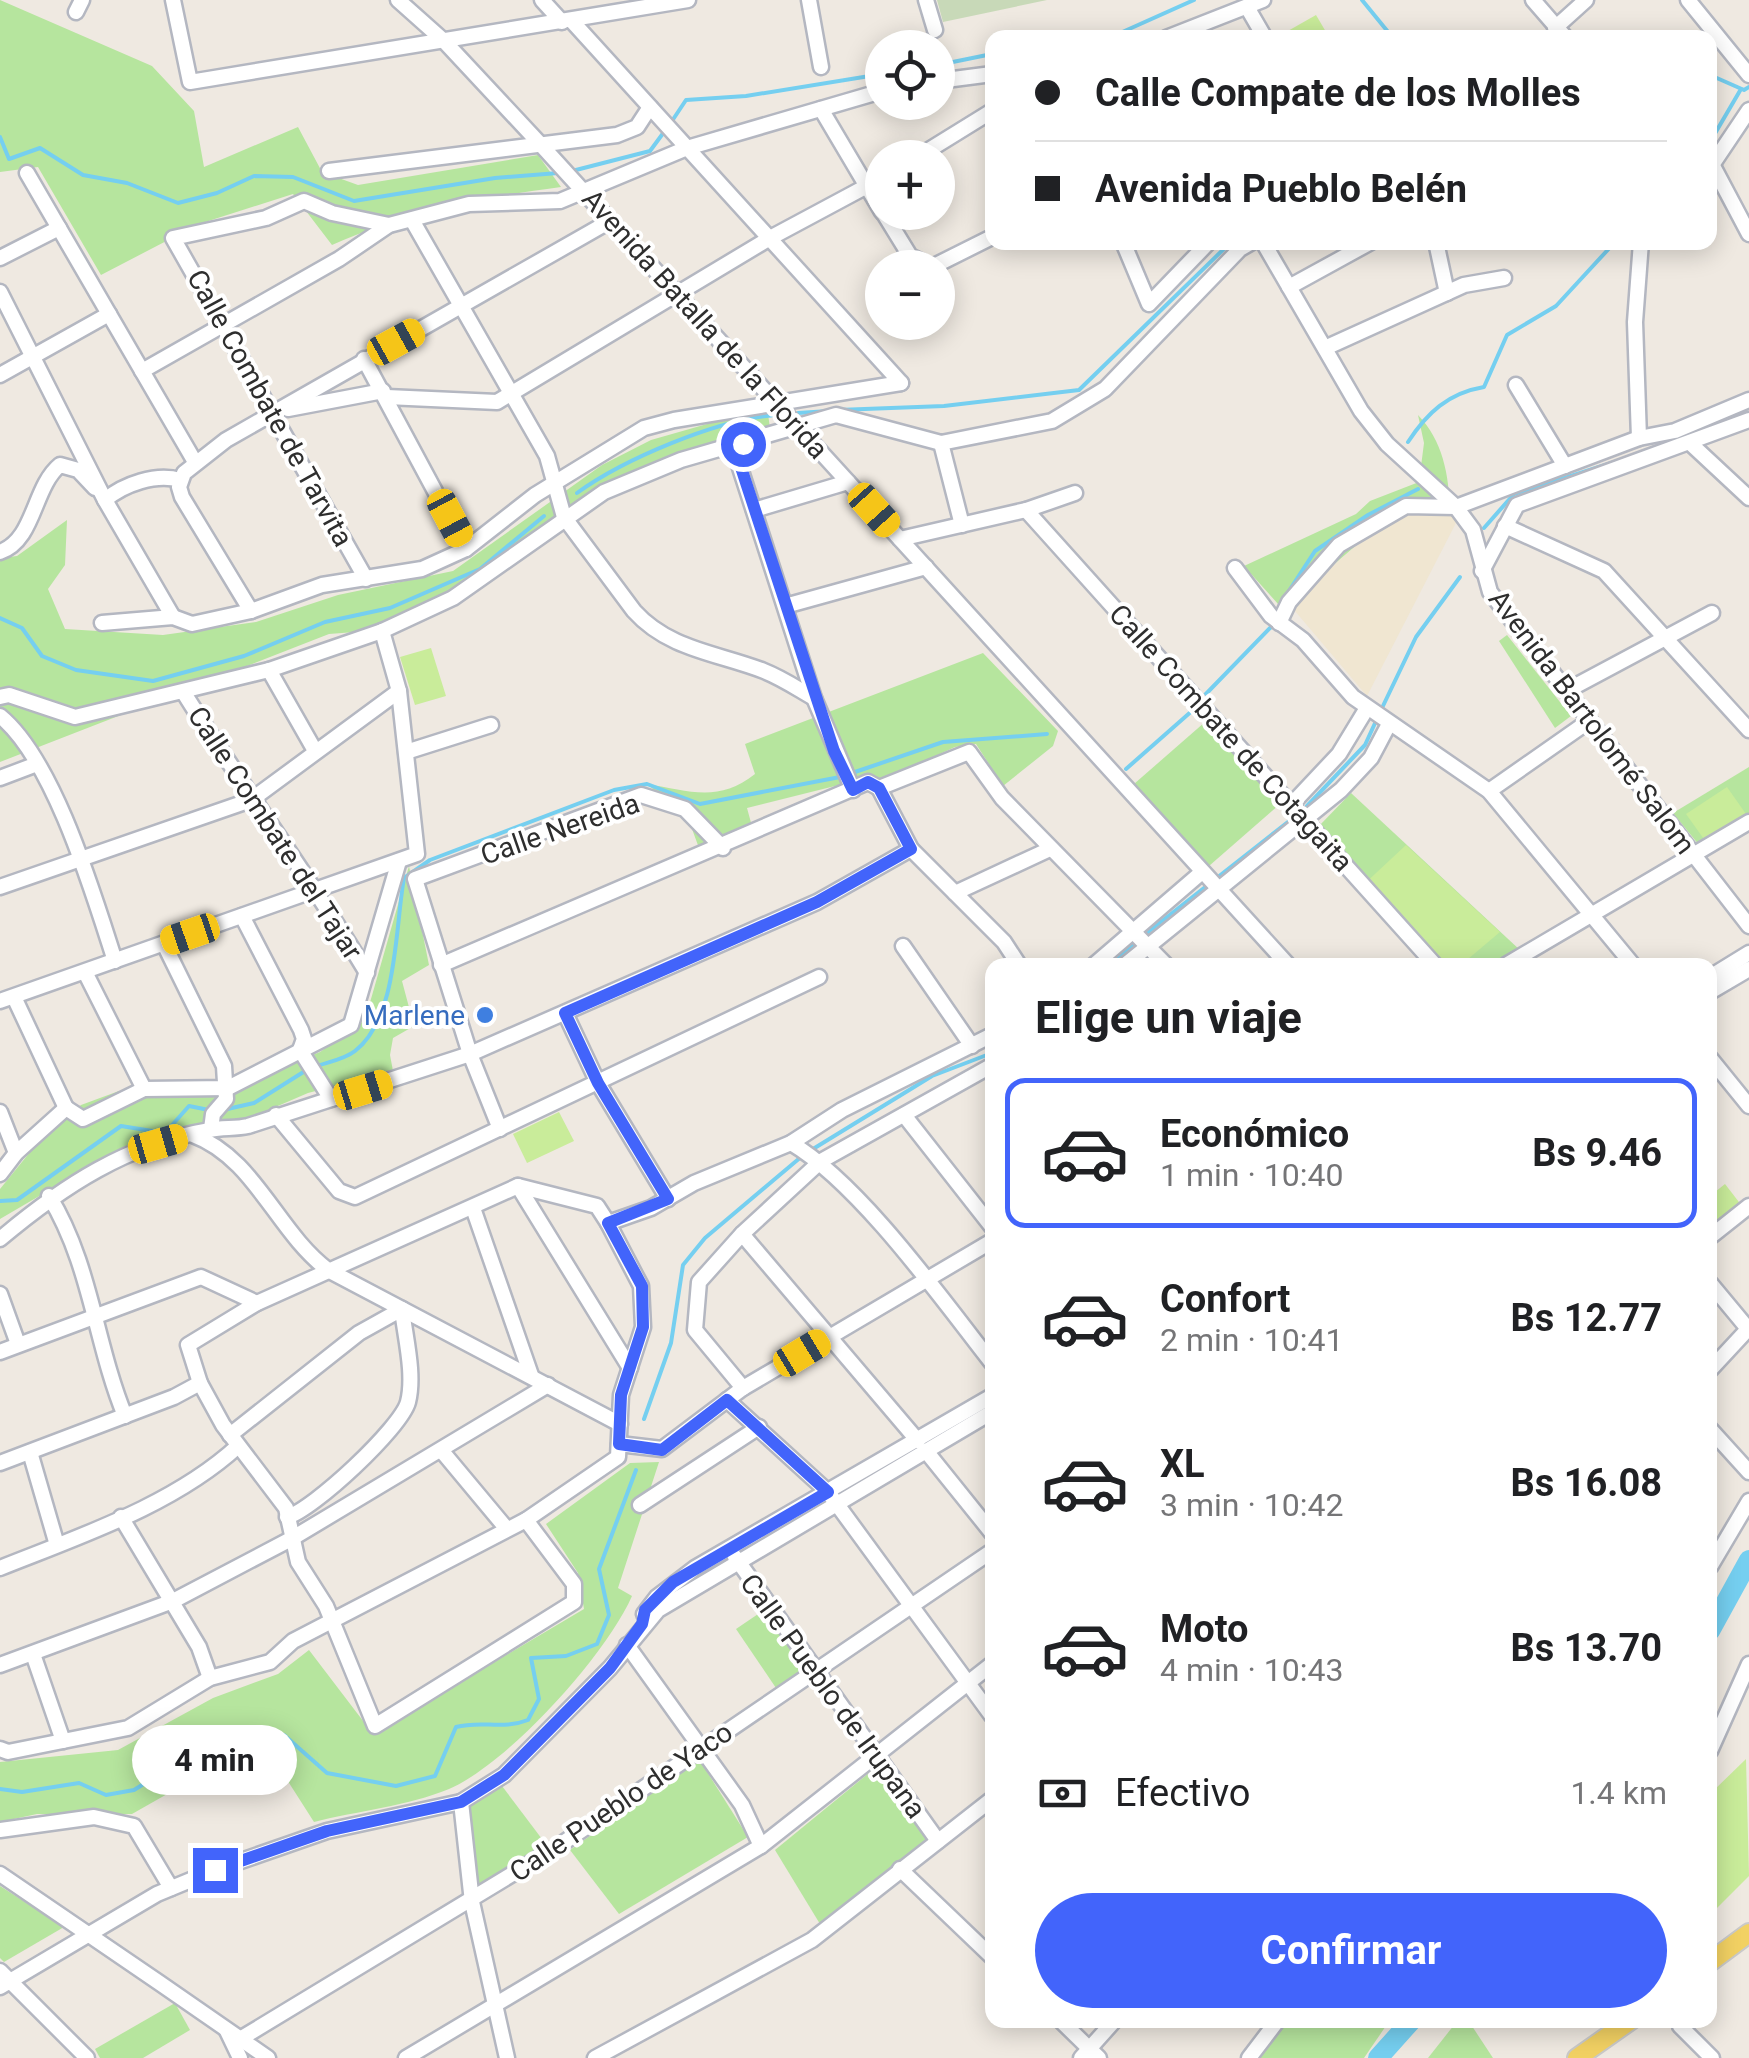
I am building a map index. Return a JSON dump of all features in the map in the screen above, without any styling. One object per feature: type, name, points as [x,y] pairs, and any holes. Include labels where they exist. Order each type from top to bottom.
[{"type":"main road","points":[[1717,1957],[1749,1933]]},
{"type":"main road","points":[[1577,2058],[1620,2028]]},
{"type":"street","points":[[173,0],[190,82],[688,0]]},
{"type":"street","name":"Avenida Batalla de la Florida","points":[[398,0],[444,41],[542,146],[1282,958]]},
{"type":"street","points":[[102,623],[173,617],[192,624],[251,610],[322,586],[422,569],[466,548],[554,484],[644,428],[901,383],[650,107],[542,0]]},
{"type":"street","points":[[809,0],[820,67]]},
{"type":"street","points":[[926,0],[935,30]]},
{"type":"street","points":[[1187,30],[1263,0]]},
{"type":"street","points":[[1533,0],[1558,30]]},
{"type":"street","points":[[1562,30],[1586,0]]},
{"type":"street","points":[[1688,0],[1713,30]]},
{"type":"street","points":[[1247,7],[1261,30]]},
{"type":"street","points":[[1717,35],[1748,69]]},
{"type":"street","points":[[1717,48],[1726,46]]},
{"type":"street","points":[[955,79],[985,75]]},
{"type":"street","points":[[142,370],[339,260],[390,225],[444,208],[526,199],[560,201],[687,148],[865,97]]},
{"type":"street","points":[[329,171],[542,146],[630,130],[643,121],[650,107]]},
{"type":"street","points":[[822,108],[865,183]]},
{"type":"street","points":[[1717,158],[1749,110]]},
{"type":"street","points":[[945,140],[985,115]]},
{"type":"street","points":[[27,172],[196,462]]},
{"type":"street","points":[[1717,178],[1749,234]]},
{"type":"street","points":[[272,413],[385,394],[497,402],[770,238],[865,188]]},
{"type":"street","name":"Calle Combate de Tarvita","points":[[366,578],[174,238],[266,218],[304,201],[332,213],[390,225]]},
{"type":"street","points":[[412,220],[547,456],[564,517],[648,626],[682,646],[766,672],[814,698]]},
{"type":"street","points":[[251,610],[182,496],[180,480],[196,462],[272,413],[610,221]]},
{"type":"street","points":[[0,258],[59,228]]},
{"type":"street","points":[[894,230],[910,256],[932,267],[985,240]]},
{"type":"street","points":[[1126,250],[1149,304],[1201,250]]},
{"type":"street","points":[[0,697],[9,695],[74,717],[184,694],[268,670],[382,631],[478,584],[564,517],[604,492],[681,460],[836,415],[941,442],[1052,421],[1105,389],[1240,250]]},
{"type":"street","points":[[1268,250],[1387,444],[1456,506]]},
{"type":"street","points":[[1289,288],[1357,250]]},
{"type":"street","points":[[1438,250],[1447,293]]},
{"type":"street","points":[[1639,438],[1635,322],[1640,250]]},
{"type":"street","points":[[1325,348],[1447,293],[1504,278]]},
{"type":"street","points":[[0,292],[106,500],[173,617]]},
{"type":"street","points":[[0,376],[109,314]]},
{"type":"street","points":[[364,360],[466,548]]},
{"type":"street","points":[[1516,385],[1565,466]]},
{"type":"street","points":[[1279,622],[1289,602],[1340,545],[1406,506],[1456,506],[1639,438],[1675,431],[1749,400]]},
{"type":"street","points":[[1482,571],[1518,506],[1534,496],[1749,420]]},
{"type":"street","points":[[941,442],[962,525]]},
{"type":"street","points":[[1690,443],[1749,498]]},
{"type":"street","points":[[734,446],[814,698],[853,790]]},
{"type":"street","points":[[0,552],[19,540],[49,476],[60,465],[78,470],[106,500]]},
{"type":"street","points":[[106,500],[128,484],[166,477],[180,480]]},
{"type":"street","points":[[754,510],[848,482]]},
{"type":"street","points":[[900,539],[1026,510],[1075,492]]},
{"type":"street","name":"Avenida Bartolomé Salom","points":[[1456,506],[1473,530],[1490,592],[1749,926]]},
{"type":"street","name":"Calle Combate de Cotagaita","points":[[1026,510],[1429,958]]},
{"type":"street","points":[[1505,526],[1604,571],[1665,638],[1743,713],[1749,730]]},
{"type":"street","points":[[785,606],[926,567]]},
{"type":"street","points":[[1235,568],[1279,622],[1303,640],[1367,708],[1489,791],[1627,958]]},
{"type":"street","points":[[1566,692],[1712,613]]},
{"type":"street","points":[[382,631],[399,691],[416,854],[7,999],[66,1108],[83,1119],[144,1089],[228,1088],[351,1025],[399,861]]},
{"type":"street","points":[[268,670],[314,749]]},
{"type":"street","points":[[0,887],[250,800],[314,749],[399,691]]},
{"type":"street","name":"Calle Combate del Tajar","points":[[184,694],[250,800],[317,890],[368,973]]},
{"type":"street","points":[[1292,804],[1339,754],[1367,708]]},
{"type":"street","points":[[0,716],[16,729],[37,764],[80,859],[115,961]]},
{"type":"street","points":[[1489,791],[1589,721]]},
{"type":"street","points":[[1133,958],[1308,820],[1371,758],[1388,724]]},
{"type":"street","points":[[406,752],[491,726]]},
{"type":"street","points":[[879,788],[969,752],[1002,798],[1160,958]]},
{"type":"street","points":[[0,778],[37,764]]},
{"type":"street","points":[[500,1129],[441,965],[723,848],[868,782],[879,788],[911,849],[1004,942],[1014,958]]},
{"type":"street","name":"Calle Nereida","points":[[441,965],[415,879],[641,795],[685,809],[723,848]]},
{"type":"street","points":[[1519,958],[1749,822]]},
{"type":"street","points":[[0,1239],[49,1196],[124,1155],[211,1129],[248,1126],[470,1054],[817,902],[911,849]]},
{"type":"street","points":[[956,893],[1050,849]]},
{"type":"street","points":[[1101,958],[1202,872]]},
{"type":"street","points":[[242,916],[304,1039],[300,1050]]},
{"type":"street","points":[[164,944],[224,1066],[226,1099],[212,1114],[211,1129]]},
{"type":"street","points":[[903,946],[972,1046]]},
{"type":"street","points":[[1717,972],[1749,953]]},
{"type":"street","points":[[1717,988],[1749,969]]},
{"type":"street","points":[[85,972],[144,1089]]},
{"type":"street","points":[[276,1115],[347,1197],[500,1129],[819,976]]},
{"type":"street","points":[[565,1013],[598,1083],[668,1199]]},
{"type":"street","points":[[608,1223],[791,1143],[842,1110],[985,1039]]},
{"type":"street","points":[[300,1050],[331,1099]]},
{"type":"street","points":[[1717,1067],[1749,1106]]},
{"type":"street","points":[[743,1388],[696,1330],[698,1282],[820,1160],[985,1071]]},
{"type":"street","points":[[0,1174],[16,1153],[66,1108]]},
{"type":"street","points":[[0,1112],[16,1153]]},
{"type":"street","points":[[904,1115],[985,1218]]},
{"type":"street","points":[[192,1134],[229,1156],[308,1255],[328,1270],[620,1424]]},
{"type":"street","points":[[791,1143],[820,1160],[925,1278],[985,1354]]},
{"type":"street","points":[[518,1186],[630,1368]]},
{"type":"street","points":[[526,1520],[574,1584],[574,1602],[375,1726],[290,1539],[286,1508],[265,1474],[234,1440],[200,1382],[189,1354],[192,1338],[257,1303],[518,1186],[597,1206],[642,1286],[643,1327],[621,1395],[619,1451]]},
{"type":"street","points":[[49,1196],[87,1278],[92,1318],[125,1416]]},
{"type":"street","points":[[1717,1231],[1749,1206]]},
{"type":"street","points":[[473,1208],[531,1375]]},
{"type":"street","points":[[742,1234],[985,1524]]},
{"type":"street","points":[[0,1749],[128,1728],[210,1678],[270,1662],[294,1641],[526,1520],[619,1451],[662,1450],[743,1388],[985,1244]]},
{"type":"street","points":[[0,1352],[201,1278],[257,1303]]},
{"type":"street","points":[[1717,1291],[1749,1329],[1717,1363]]},
{"type":"street","points":[[0,1294],[18,1344]]},
{"type":"street","points":[[0,1568],[121,1516],[208,1471],[234,1440],[359,1333],[402,1309]]},
{"type":"street","points":[[287,1517],[310,1506],[389,1430],[407,1406],[408,1366],[402,1309]]},
{"type":"street","points":[[0,1463],[125,1416],[200,1382]]},
{"type":"street","points":[[0,1665],[173,1601],[290,1539],[548,1385]]},
{"type":"street","points":[[727,1400],[828,1492],[985,1706]]},
{"type":"street","points":[[88,2058],[3,1980],[171,1888],[327,1831],[461,1802],[504,1775],[627,1645],[642,1624],[678,1596],[837,1507],[985,1401]]},
{"type":"street","points":[[642,1624],[645,1610],[673,1582],[828,1492],[985,1415]]},
{"type":"street","points":[[640,1505],[759,1427]]},
{"type":"street","points":[[1717,1438],[1749,1472]]},
{"type":"street","points":[[440,1450],[506,1528]]},
{"type":"street","points":[[30,1452],[58,1545]]},
{"type":"street","points":[[1717,1555],[1749,1501]]},
{"type":"street","points":[[121,1516],[200,1647],[210,1678]]},
{"type":"street","name":"Calle Pueblo de Irupana","points":[[730,1550],[938,1841]]},
{"type":"street","name":"Calle Pueblo de Yaco","points":[[234,2035],[472,1902],[985,1556]]},
{"type":"street","points":[[627,1645],[702,1746],[730,1794],[742,1805],[761,1846]]},
{"type":"street","points":[[34,1654],[62,1741]]},
{"type":"street","points":[[1717,1735],[1749,1664]]},
{"type":"street","points":[[406,2058],[761,1846],[985,1670]]},
{"type":"street","points":[[461,1802],[472,1902],[507,2058]]},
{"type":"street","points":[[595,2058],[812,1940],[985,1804]]},
{"type":"street","points":[[0,1830],[94,1818],[134,1826],[171,1888]]},
{"type":"street","points":[[900,1869],[985,1950]]},
{"type":"street","points":[[0,1874],[170,1986],[268,2058]]},
{"type":"street","points":[[1067,2028],[1090,2055],[1109,2028]]},
{"type":"street","points":[[1249,2058],[1272,2028]]},
{"type":"street","points":[[1682,2028],[1712,2058]]},
{"type":"street","points":[[234,2035],[240,2058]]},
{"type":"shaded area","points":[[1402,506],[1450,511],[1457,521],[1367,696],[1289,604]]},
{"type":"green space","points":[[0,0],[152,66],[194,111],[204,167],[298,127],[322,172],[358,185],[538,155],[561,187],[444,207],[390,222],[332,245],[293,194],[199,224],[101,275],[38,167],[0,172]]},
{"type":"green space","points":[[937,0],[1047,0],[943,22]]},
{"type":"green space","points":[[1316,15],[1325,30],[1290,30]]},
{"type":"green space","points":[[767,407],[770,428],[667,458],[529,542],[475,592],[407,628],[329,634],[0,762],[0,558],[17,556],[67,520],[65,565],[48,589],[65,629],[163,635],[256,622],[338,595],[453,571],[602,465],[651,440]]},
{"type":"green space","points":[[1418,415],[1443,459],[1450,511],[1402,506],[1289,603],[1286,613],[1244,566],[1356,514],[1370,501],[1419,482],[1424,443]]},
{"type":"green space","points":[[1507,635],[1571,716],[1555,728],[1499,641]]},
{"type":"green space","points":[[431,648],[446,696],[415,705],[400,657]]},
{"type":"green space","points":[[983,653],[1058,731],[1053,746],[1003,786],[976,744],[955,747],[883,780],[871,777],[747,808],[753,830],[699,848],[688,818],[647,784],[690,792],[729,789],[755,774],[745,744]]},
{"type":"green space","points":[[1205,722],[1280,804],[1209,866],[1134,784]]},
{"type":"green space","points":[[1749,767],[1749,816],[1699,845],[1673,813]]},
{"type":"green space","points":[[1727,787],[1746,814],[1706,842],[1686,814]]},
{"type":"green space","points":[[1351,793],[1521,951],[1508,958],[1435,958],[1319,826]]},
{"type":"green space","points":[[1406,845],[1500,932],[1469,958],[1420,958],[1361,887]]},
{"type":"green space","points":[[409,866],[429,965],[402,981],[414,1026],[393,1038],[393,1071],[308,1093],[243,1121],[199,1124],[123,1147],[0,1219],[0,1189],[39,1141],[81,1105],[119,1091],[164,1095],[255,1078],[320,1052],[365,1020]]},
{"type":"green space","points":[[559,1112],[574,1141],[527,1163],[513,1134]]},
{"type":"green space","points":[[1725,1184],[1742,1206],[1717,1226],[1717,1190]]},
{"type":"green space","points":[[659,1462],[618,1588],[632,1596],[619,1620],[553,1705],[473,1776],[433,1795],[314,1822],[275,1761],[250,1747],[132,1814],[37,1814],[0,1822],[0,1762],[118,1750],[213,1698],[278,1674],[309,1650],[373,1734],[584,1609],[578,1573],[546,1524],[630,1463]]},
{"type":"green space","points":[[764,1610],[804,1669],[776,1688],[736,1629]]},
{"type":"green space","points":[[699,1759],[748,1837],[619,1914],[570,1850]]},
{"type":"green space","points":[[1746,1759],[1749,1876],[1717,1908],[1717,1787]]},
{"type":"green space","points":[[875,1768],[928,1839],[820,1924],[775,1850]]},
{"type":"green space","points":[[502,1786],[545,1843],[479,1889],[469,1807]]},
{"type":"green space","points":[[0,1886],[64,1927],[4,1962],[0,1958]]},
{"type":"green space","points":[[175,2003],[190,2030],[143,2058],[100,2058],[95,2049]]},
{"type":"green space","points":[[1283,2028],[1385,2028],[1364,2058],[1259,2058]]},
{"type":"green space","points":[[1452,2028],[1473,2028],[1493,2058],[1428,2058]]},
{"type":"waterway","points":[[1127,30],[1194,0]]},
{"type":"waterway","points":[[1362,0],[1386,30]]},
{"type":"waterway","points":[[955,62],[985,55]]},
{"type":"waterway","points":[[672,121],[686,100],[746,96],[865,77]]},
{"type":"waterway","points":[[1717,78],[1744,90],[1749,87]]},
{"type":"waterway","points":[[1717,130],[1741,89]]},
{"type":"waterway","points":[[572,171],[650,151],[664,132]]},
{"type":"waterway","points":[[0,137],[9,159],[40,148],[83,175],[127,183],[178,203],[217,193],[254,176],[293,177],[354,201],[495,178],[558,173]]},
{"type":"waterway","points":[[838,410],[944,406],[1079,390],[1223,250]]},
{"type":"waterway","points":[[1408,442],[1440,406],[1460,394],[1484,387],[1507,335],[1556,306],[1608,250]]},
{"type":"waterway","points":[[798,413],[829,411]]},
{"type":"waterway","points":[[577,493],[619,467],[671,443],[751,418],[775,415]]},
{"type":"waterway","points":[[1484,528],[1514,494],[1624,459]]},
{"type":"waterway","points":[[1287,594],[1315,551],[1368,515],[1418,489]]},
{"type":"waterway","points":[[0,618],[22,628],[42,656],[76,670],[153,681],[244,656],[325,622],[390,608],[480,569],[544,516]]},
{"type":"waterway","points":[[1382,708],[1416,637],[1460,577]]},
{"type":"waterway","points":[[1202,698],[1272,626]]},
{"type":"waterway","points":[[1126,769],[1193,710]]},
{"type":"waterway","points":[[1307,806],[1365,745],[1376,721]]},
{"type":"waterway","points":[[852,773],[943,742],[1047,734]]},
{"type":"waterway","points":[[317,1066],[355,1051],[380,1017],[392,970],[404,878],[430,860],[614,790],[647,784],[700,804],[840,777]]},
{"type":"waterway","points":[[1143,936],[1293,818]]},
{"type":"waterway","points":[[1117,958],[1136,942]]},
{"type":"waterway","points":[[813,1149],[932,1076],[985,1056]]},
{"type":"waterway","points":[[223,1110],[254,1103],[305,1071]]},
{"type":"waterway","points":[[0,1201],[17,1200],[121,1126],[165,1133],[189,1106],[209,1110]]},
{"type":"waterway","points":[[644,1419],[671,1343],[683,1265],[705,1238],[801,1157]]},
{"type":"waterway","points":[[0,1789],[22,1792],[79,1783],[106,1795],[134,1790],[171,1767],[206,1761],[256,1731],[284,1735],[327,1773],[396,1786],[435,1776],[456,1727],[528,1720],[539,1699],[531,1658],[566,1656],[597,1644],[609,1615],[599,1569],[636,1470]]},
{"type":"waterway","points":[[1717,1618],[1749,1560]]},
{"type":"waterway","points":[[1378,2058],[1405,2028]]},
{"type":"place","name":"Marlene","points":[[485,1015]]},
{"type":"route","points":[[215,1870],[327,1831],[461,1802],[504,1775],[610,1668],[642,1624],[645,1610],[673,1582],[828,1492],[727,1400],[662,1450],[619,1444],[621,1395],[643,1327],[642,1286],[608,1223],[668,1199],[598,1083],[565,1013],[817,902],[911,849],[879,788],[868,782],[853,790],[834,751],[734,446],[743,444]]}]
